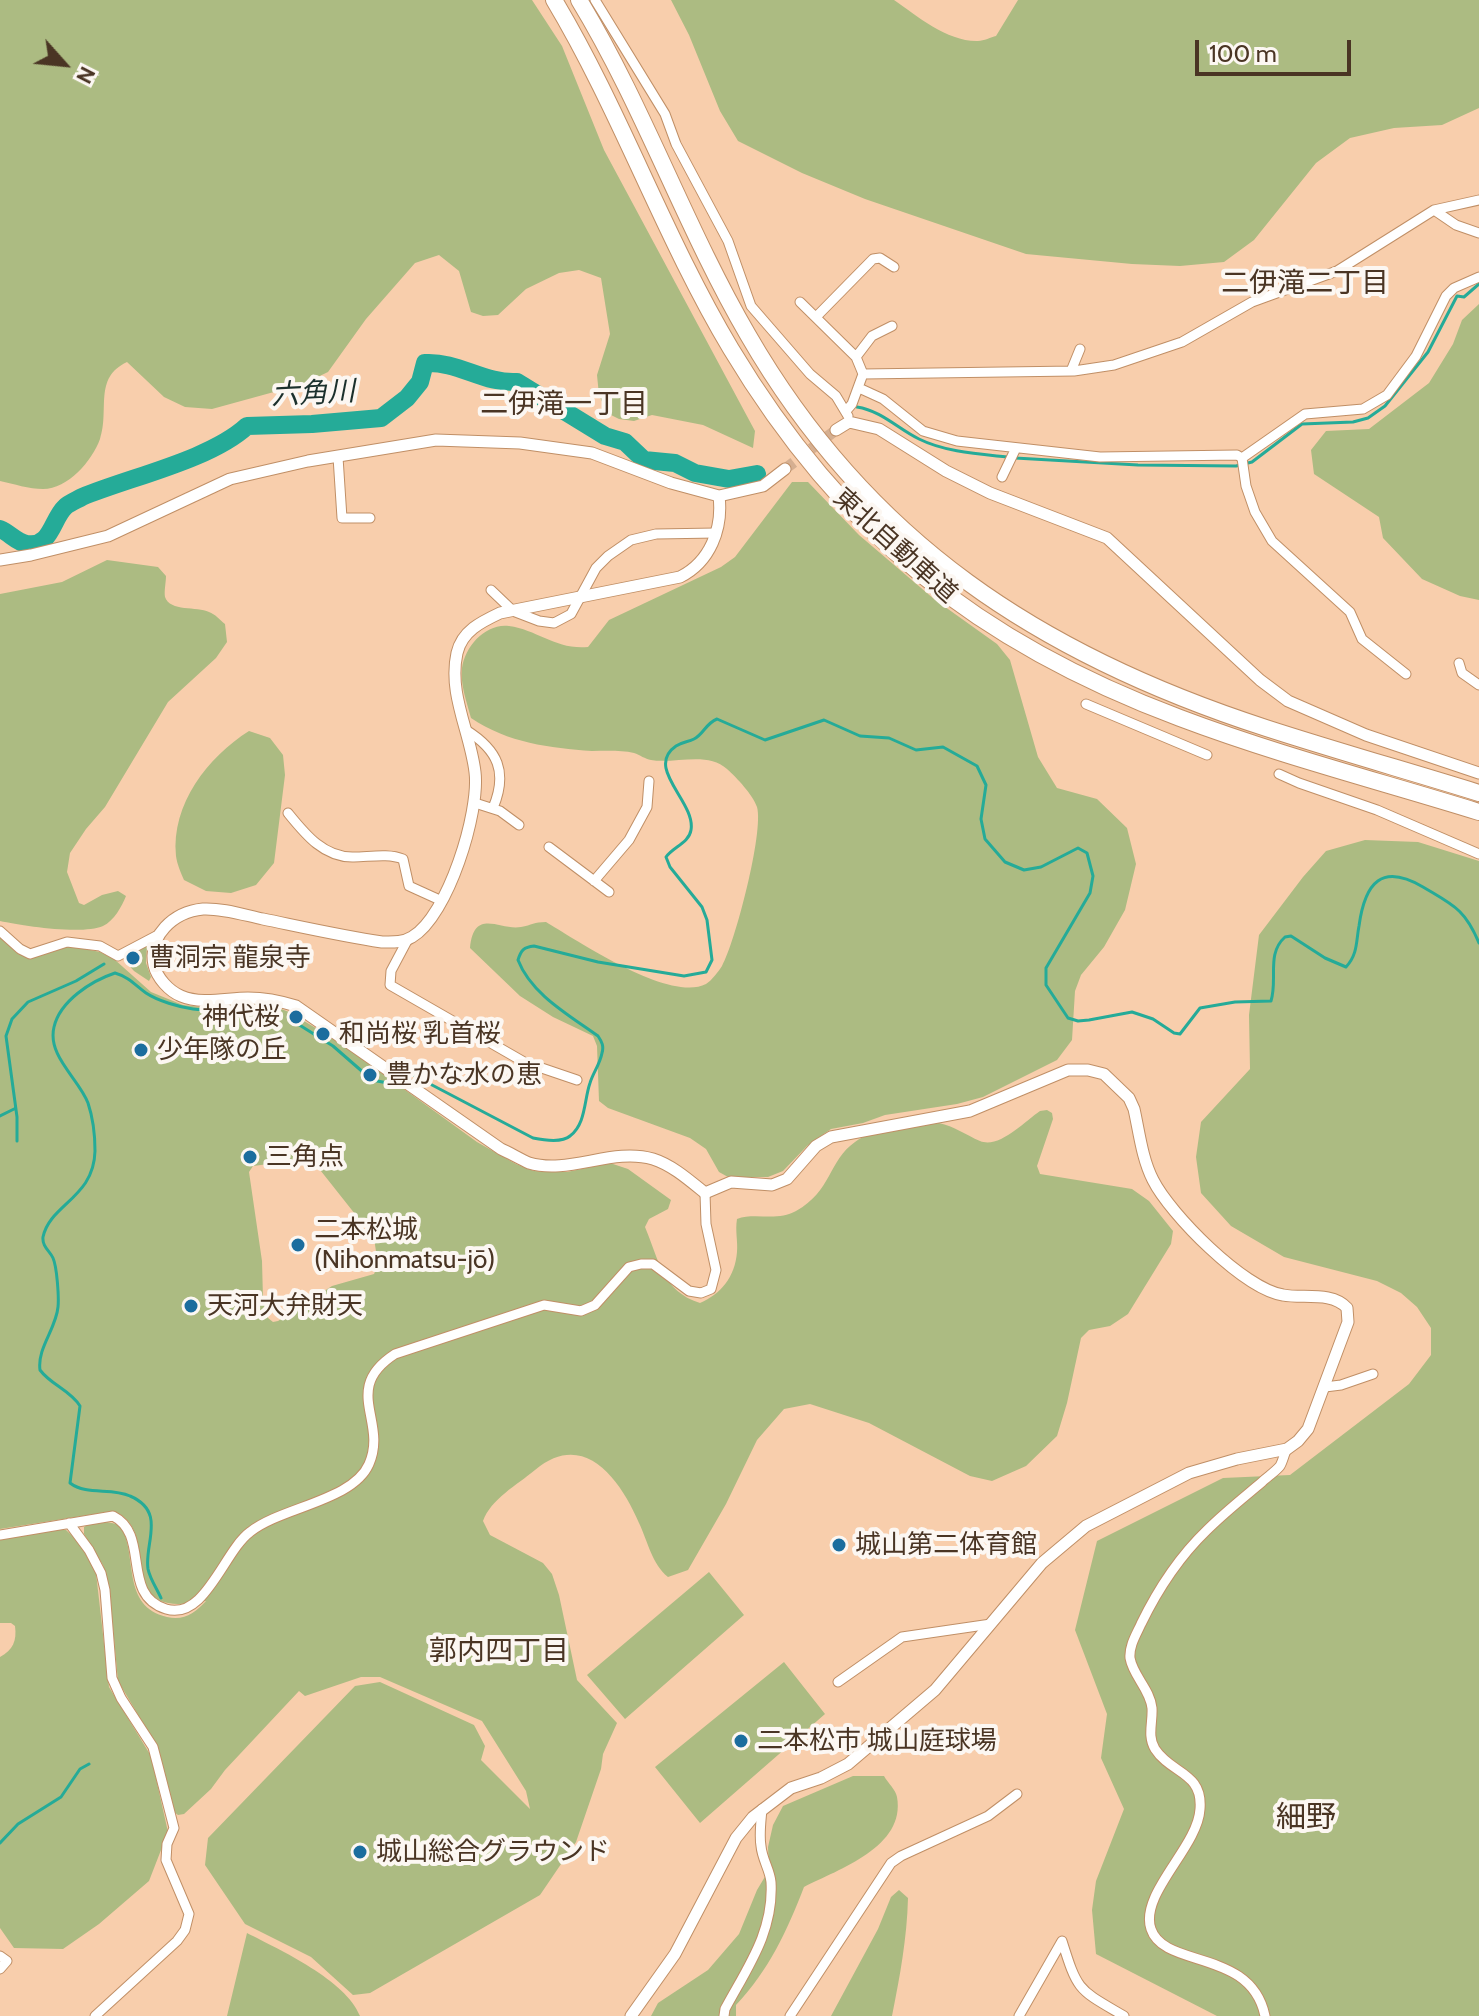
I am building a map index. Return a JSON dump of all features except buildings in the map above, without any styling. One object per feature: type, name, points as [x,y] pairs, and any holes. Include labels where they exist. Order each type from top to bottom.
[{"type":"highway","name":"東北自動車道","points":[[554,0],[612,106],[699,289],[754,386],[793,444],[824,482],[893,551],[990,626],[1032,651],[1130,698],[1259,746],[1479,812]]},
{"type":"highway","name":"東北自動車道","points":[[579,0],[611,56],[716,277],[779,387],[839,467],[906,534],[955,575],[1003,608],[1084,655],[1264,728],[1479,793]]},
{"type":"street","points":[[595,0],[665,114],[676,144],[728,241],[751,306],[810,374],[836,396],[847,416],[879,429],[946,471],[990,493],[1107,538],[1260,680],[1288,701],[1366,735],[1479,773]]},
{"type":"street","points":[[863,374],[1071,371],[1114,365],[1182,342],[1252,302],[1337,271],[1434,210],[1479,200]]},
{"type":"street","points":[[1434,210],[1456,225],[1479,233]]},
{"type":"street","points":[[817,316],[873,259],[880,258],[894,267]]},
{"type":"street","points":[[1242,458],[1305,414],[1363,409],[1387,395],[1425,341],[1446,296],[1454,288],[1479,277]]},
{"type":"street","points":[[800,302],[856,357],[863,374],[847,416],[836,430]]},
{"type":"street","points":[[856,357],[872,336],[892,326]]},
{"type":"street","points":[[1071,371],[1080,349]]},
{"type":"street","points":[[859,388],[883,399],[914,425],[933,436],[1013,455],[1237,455],[1242,458]]},
{"type":"street","points":[[0,560],[108,536],[230,479],[308,461],[436,440],[520,443],[592,453],[671,483],[719,496],[763,486],[785,469]]},
{"type":"street","points":[[1002,477],[1013,455]]},
{"type":"street","points":[[338,457],[342,518],[370,518]]},
{"type":"street","points":[[1242,458],[1246,486],[1255,512],[1272,541],[1350,612],[1362,639],[1406,674]]},
{"type":"street","points":[[0,931],[30,954],[67,942],[100,946],[118,956],[156,936],[183,914],[204,909],[382,942],[408,939],[425,927],[442,901],[473,817],[476,774],[454,690],[457,649],[466,634],[478,623],[500,613],[680,577],[705,558],[716,533],[719,496]]},
{"type":"street","points":[[491,590],[513,611],[554,623],[571,614],[596,568],[631,540],[656,534],[716,533]]},
{"type":"street","points":[[1459,663],[1462,673],[1479,685]]},
{"type":"street","points":[[1086,704],[1207,755]]},
{"type":"street","points":[[466,730],[486,746],[500,766],[500,784],[493,808]]},
{"type":"street","points":[[1279,774],[1377,810],[1479,854]]},
{"type":"street","points":[[594,881],[629,840],[647,807],[649,781]]},
{"type":"street","points":[[475,803],[493,808],[519,825]]},
{"type":"street","points":[[288,813],[311,840],[330,852],[349,858],[385,856],[403,859],[409,886],[442,901]]},
{"type":"street","points":[[549,847],[609,892]]},
{"type":"street","points":[[156,936],[152,949],[155,969],[164,984],[181,996],[199,1000],[250,998],[296,1006],[501,1149],[530,1163],[557,1166],[619,1155],[637,1156],[671,1168],[705,1193]]},
{"type":"street","points":[[408,939],[391,971],[390,985],[514,1057],[550,1073],[577,1080]]},
{"type":"street","points":[[631,2016],[675,1954],[736,1838],[762,1809],[791,1788],[821,1778],[848,1764],[935,1690],[1042,1563],[1086,1526],[1189,1473],[1287,1449],[1298,1441],[1308,1429],[1348,1322],[1347,1308],[1343,1304],[1267,1291],[1224,1262],[1168,1203],[1152,1178],[1129,1098],[1104,1074],[1088,1070],[1068,1070],[970,1111],[831,1137],[816,1146],[787,1179],[772,1185],[731,1182],[705,1193]]},
{"type":"street","points":[[0,1535],[113,1516],[129,1529],[143,1592],[155,1604],[170,1610],[185,1610],[198,1602],[233,1547],[251,1530],[341,1491],[359,1478],[369,1464],[374,1445],[367,1394],[371,1379],[379,1365],[395,1354],[544,1305],[581,1311],[595,1305],[629,1267],[641,1264],[653,1264],[689,1291],[701,1293],[711,1289],[716,1270],[706,1224],[705,1193]]},
{"type":"street","points":[[1325,1387],[1373,1374]]},
{"type":"street","points":[[1265,2016],[1258,1996],[1237,1973],[1161,1944],[1154,1937],[1149,1917],[1156,1896],[1195,1829],[1200,1810],[1199,1794],[1194,1782],[1155,1749],[1151,1737],[1149,1693],[1130,1659],[1131,1645],[1162,1586],[1205,1531],[1279,1467],[1287,1449]]},
{"type":"street","points":[[69,1523],[101,1573],[112,1678],[121,1698],[153,1747],[174,1828],[167,1844],[166,1860],[189,1914],[185,1930],[177,1941],[95,2016]]},
{"type":"street","points":[[838,1682],[902,1637],[991,1624]]},
{"type":"street","points":[[790,2016],[891,1863],[988,1816],[1017,1794]]},
{"type":"street","points":[[724,2016],[761,1945],[772,1898],[771,1877],[760,1846],[762,1809]]},
{"type":"street","points":[[1019,2016],[1062,1941],[1073,1976],[1082,1991],[1124,2016]]},
{"type":"street","points":[[0,1956],[7,1961],[0,1969]]},
{"type":"green space","points":[[0,0],[532,0],[562,46],[604,150],[755,431],[753,448],[703,425],[652,415],[634,421],[607,413],[599,395],[597,375],[610,334],[601,278],[579,270],[559,273],[526,289],[498,315],[483,316],[471,312],[459,271],[439,255],[415,263],[366,319],[328,372],[303,384],[212,409],[185,407],[164,397],[127,362],[110,377],[104,396],[100,439],[78,472],[52,488],[0,481]]},
{"type":"green space","points":[[671,0],[894,0],[944,33],[978,41],[996,36],[1018,0],[1479,0],[1479,108],[1442,125],[1394,128],[1350,138],[1316,163],[1254,240],[1224,262],[1180,266],[1026,254],[865,199],[802,173],[738,141],[720,111]]},
{"type":"green space","points":[[1479,304],[1479,600],[1460,596],[1422,579],[1383,538],[1379,517],[1314,474],[1311,450],[1326,431],[1369,429],[1429,383],[1453,344],[1462,320]]},
{"type":"green space","points":[[792,482],[808,482],[859,535],[934,599],[997,644],[1010,660],[1038,757],[1057,788],[1097,799],[1127,828],[1136,864],[1125,910],[1104,947],[1081,975],[1075,991],[1072,1040],[1057,1060],[983,1097],[885,1115],[831,1129],[807,1146],[783,1171],[768,1177],[728,1177],[719,1172],[706,1149],[690,1138],[608,1108],[599,1101],[597,1046],[593,1036],[553,1017],[520,996],[470,948],[472,935],[482,924],[521,927],[546,922],[601,955],[648,978],[690,988],[706,984],[715,976],[728,954],[741,912],[756,839],[758,820],[755,802],[731,773],[710,761],[660,761],[629,752],[545,746],[500,733],[471,718],[462,668],[472,644],[485,632],[500,626],[519,628],[566,646],[588,647],[609,620],[721,567],[735,557]]},
{"type":"green space","points":[[107,560],[158,567],[166,576],[165,597],[168,602],[213,614],[225,624],[227,642],[216,658],[168,702],[105,807],[70,853],[67,872],[79,903],[84,905],[118,891],[126,896],[114,917],[103,926],[81,930],[0,921],[0,594],[62,582]]},
{"type":"green space","points":[[249,731],[270,738],[283,755],[285,775],[274,863],[256,885],[231,893],[206,891],[184,880],[179,868],[176,837],[180,818],[186,800],[207,768]]},
{"type":"green space","points":[[1365,840],[1418,842],[1479,861],[1479,2016],[1217,2016],[1096,1954],[1092,1910],[1096,1881],[1124,1809],[1101,1758],[1107,1714],[1075,1630],[1097,1541],[1223,1478],[1290,1475],[1409,1384],[1431,1355],[1431,1328],[1417,1307],[1401,1293],[1377,1281],[1284,1257],[1231,1226],[1201,1193],[1196,1157],[1201,1122],[1250,1069],[1249,1015],[1259,935],[1326,851]]},
{"type":"green space","points":[[0,936],[20,953],[33,958],[70,946],[100,952],[114,959],[151,992],[183,1005],[271,1005],[289,1012],[339,1042],[477,1142],[534,1171],[567,1172],[610,1163],[628,1169],[671,1200],[668,1209],[649,1219],[645,1227],[670,1282],[687,1298],[700,1303],[720,1290],[730,1277],[737,1252],[737,1219],[781,1216],[796,1211],[817,1194],[839,1158],[855,1142],[895,1128],[939,1123],[987,1142],[1003,1138],[1040,1111],[1047,1110],[1052,1113],[1053,1119],[1037,1166],[1040,1174],[1132,1189],[1149,1201],[1173,1231],[1171,1244],[1128,1314],[1110,1326],[1089,1330],[1081,1338],[1057,1436],[1026,1466],[992,1481],[970,1476],[869,1423],[810,1404],[784,1409],[757,1440],[726,1504],[688,1570],[668,1577],[654,1559],[622,1490],[611,1476],[584,1457],[569,1455],[553,1459],[498,1499],[483,1521],[490,1535],[543,1563],[552,1574],[577,1680],[617,1723],[603,1754],[601,1769],[576,1842],[540,1895],[370,1993],[353,1995],[311,1957],[245,1924],[205,1865],[208,1838],[355,1686],[380,1682],[474,1725],[485,1746],[481,1760],[530,1809],[526,1791],[482,1721],[380,1677],[361,1677],[305,1696],[299,1691],[211,1789],[184,1814],[178,1815],[174,1812],[156,1745],[118,1681],[109,1585],[103,1565],[84,1534],[84,1527],[102,1522],[121,1526],[137,1592],[153,1611],[179,1618],[206,1601],[173,1604],[155,1597],[147,1588],[143,1575],[135,1532],[127,1520],[114,1511],[0,1529]],"holes":[[[308,1159],[313,1161],[374,1238],[378,1265],[374,1274],[332,1286],[273,1322],[268,1318],[263,1299],[262,1261],[249,1172],[253,1166]]]},
{"type":"green space","points":[[147,945],[149,981],[124,960],[125,955]]},
{"type":"green space","points":[[66,1530],[79,1542],[96,1573],[109,1687],[151,1756],[168,1832],[149,1881],[99,1924],[63,1949],[14,1948],[0,1928],[0,1657],[15,1641],[15,1626],[0,1623],[0,1540]]},
{"type":"green space","points":[[709,1572],[744,1615],[625,1719],[587,1675]]},
{"type":"green space","name":"二本松市 城山庭球場","points":[[784,1662],[825,1714],[700,1823],[655,1767]]},
{"type":"green space","points":[[853,1776],[884,1776],[894,1789],[897,1814],[891,1830],[867,1854],[804,1887],[776,1949],[736,2005],[736,2016],[651,2016],[658,2003],[708,1970],[739,1934],[769,1870],[768,1847],[773,1825],[783,1806]]},
{"type":"green space","points":[[899,1890],[908,1898],[903,1957],[892,2016],[831,2016],[878,1929],[891,1897]]},
{"type":"green space","points":[[247,1933],[327,1978],[341,1990],[360,2016],[227,2016]]},
{"type":"waterway","points":[[1015,458],[1138,465],[1236,466],[1252,462],[1302,424],[1353,422],[1368,418],[1385,406],[1428,352],[1457,296],[1464,297],[1479,284]]},
{"type":"waterway","name":"六角川","points":[[0,529],[23,543],[41,542],[61,512],[71,503],[212,449],[247,426],[381,418],[407,398],[420,382],[425,363],[449,365],[493,380],[517,382],[605,436],[625,442],[644,460],[675,463],[695,473],[729,479],[757,474]]},
{"type":"waterway","points":[[857,407],[874,412],[911,435],[940,447],[1007,457]]},
{"type":"waterway","points":[[403,1077],[413,1075],[533,1138],[562,1140],[575,1131],[601,1057],[602,1044],[598,1036],[541,993],[524,972],[519,957],[523,950],[534,946],[598,962],[684,976],[706,972],[712,960],[707,920],[702,907],[670,867],[666,857],[687,838],[691,830],[686,808],[668,775],[666,764],[668,755],[676,746],[697,737],[717,719],[765,740],[824,720],[860,736],[889,738],[916,750],[943,747],[977,766],[986,785],[981,819],[985,839],[1005,862],[1024,870],[1041,867],[1078,848],[1087,853],[1093,876],[1090,893],[1046,968],[1046,985],[1068,1018],[1078,1021],[1132,1012],[1180,1034],[1200,1008],[1235,1002],[1271,1001],[1274,959],[1285,937],[1291,936],[1325,958],[1346,967],[1355,952],[1366,898],[1371,888],[1386,877],[1409,880],[1450,904],[1469,922],[1479,943]]},
{"type":"waterway","points":[[17,1141],[17,1117],[6,1036],[12,1019],[28,1002],[76,981],[104,964]]},
{"type":"waterway","points":[[161,1598],[148,1569],[151,1529],[148,1510],[123,1493],[84,1489],[70,1483],[80,1406],[40,1370],[41,1354],[57,1315],[58,1302],[54,1262],[43,1237],[54,1216],[87,1180],[95,1151],[88,1103],[59,1057],[53,1038],[54,1027],[63,1009],[78,993],[115,973],[151,996],[181,1007],[203,1010],[259,1007],[279,1013]]},
{"type":"waterway","points":[[293,1021],[333,1046],[372,1080],[393,1084],[396,1081]]},
{"type":"waterway","points":[[0,1116],[14,1109]]},
{"type":"waterway","points":[[0,1843],[18,1824],[61,1797],[80,1769],[89,1764]]},
{"type":"tunnel","points":[[785,469],[836,430]]},
{"type":"place","name":"曹洞宗 龍泉寺","points":[[133,958]]},
{"type":"place","name":"神代桜","points":[[296,1017]]},
{"type":"place","name":"和尚桜 乳首桜","points":[[323,1034]]},
{"type":"place","name":"少年隊の丘","points":[[141,1050]]},
{"type":"place","name":"豊かな水の恵","points":[[370,1075]]},
{"type":"place","name":"三角点","points":[[250,1157]]},
{"type":"place","name":"二本松城 (Nihonmatsu-jō)","points":[[298,1245]]},
{"type":"place","name":"天河大弁財天","points":[[191,1306]]},
{"type":"place","name":"城山第二体育館","points":[[839,1545]]},
{"type":"place","name":"二本松市 城山庭球場","points":[[741,1741]]},
{"type":"place","name":"城山総合グラウンド","points":[[360,1852]]},
{"type":"district","name":"二伊滝二丁目","points":[[1305,284]]},
{"type":"district","name":"二伊滝一丁目","points":[[564,405]]},
{"type":"district","name":"郭内四丁目","points":[[499,1652]]},
{"type":"district","name":"細野","points":[[1306,1818]]}]
